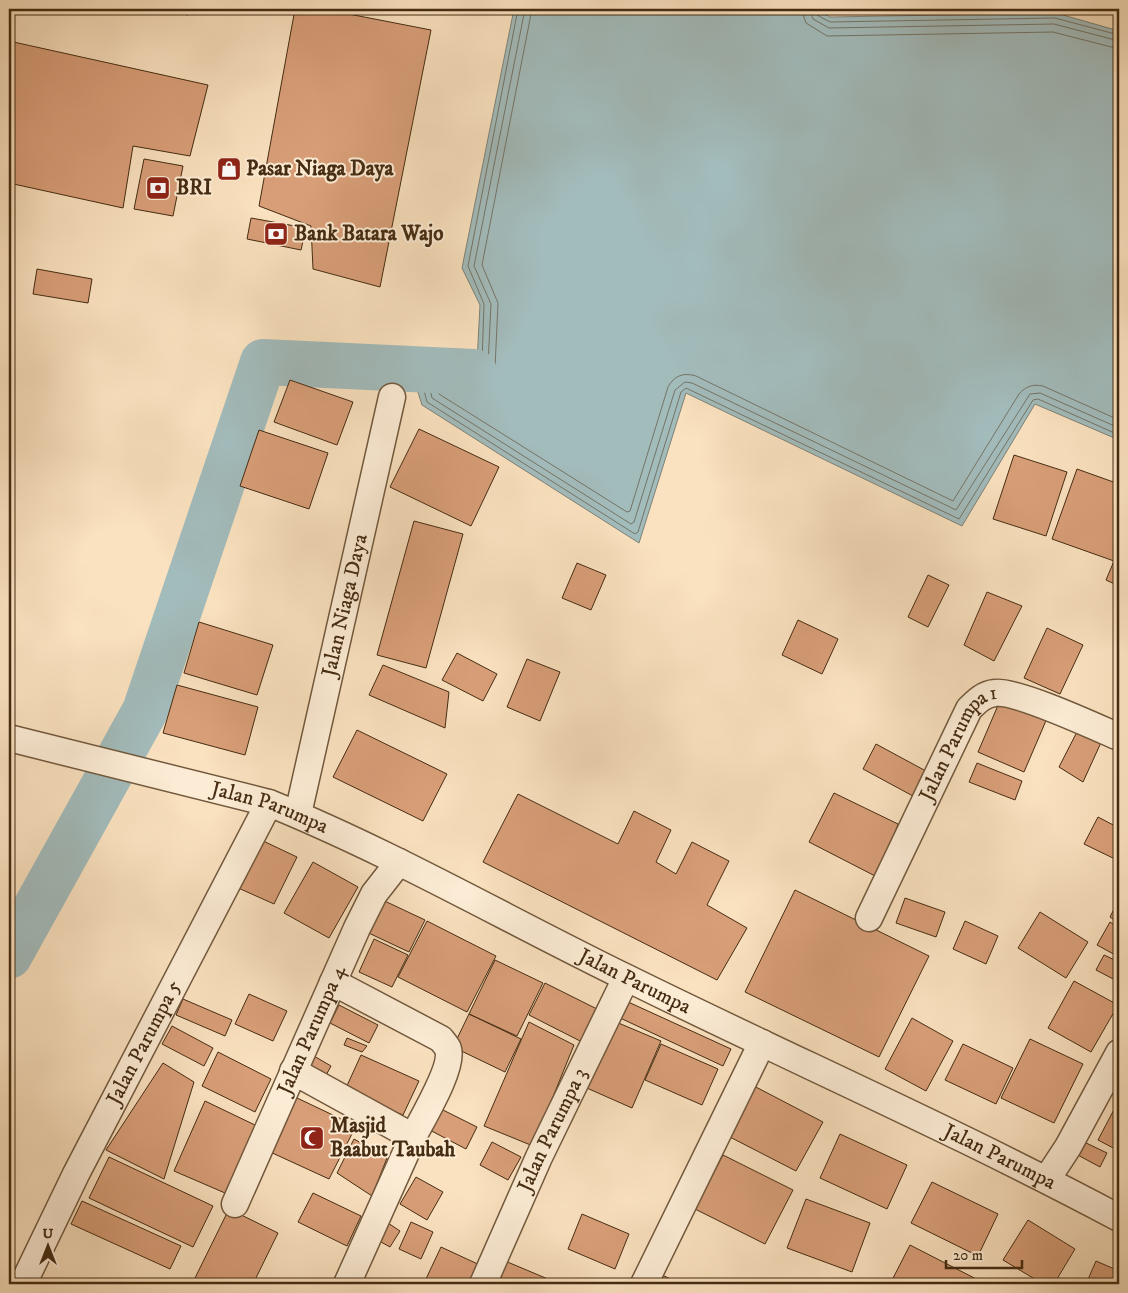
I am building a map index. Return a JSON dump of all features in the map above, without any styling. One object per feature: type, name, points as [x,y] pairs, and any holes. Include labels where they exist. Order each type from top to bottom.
[{"type":"street","name":"Jalan Niaga Daya","points":[[298,814],[392,397]]},
{"type":"street","name":"Jalan Parumpa 1","points":[[869,918],[970,708],[982,697],[996,692],[1018,698],[1119,737]]},
{"type":"street","name":"Jalan Parumpa","points":[[9,738],[108,761],[269,803],[298,814],[399,862],[626,978],[1047,1180],[1119,1218]]},
{"type":"street","name":"Jalan Parumpa 5","points":[[23,1284],[85,1157],[269,803]]},
{"type":"street","name":"Jalan Parumpa 4","points":[[235,1204],[292,1071],[374,894],[399,862]]},
{"type":"street","name":"Jalan Parumpa 3","points":[[484,1284],[539,1157],[626,978]]},
{"type":"street","points":[[333,982],[442,1039],[448,1049],[448,1060],[444,1074],[413,1137],[347,1284]]},
{"type":"street","points":[[644,1284],[762,1043]]},
{"type":"street","points":[[1047,1180],[1068,1147],[1119,1053]]},
{"type":"street","points":[[292,1071],[413,1137]]},
{"type":"water","points":[[514,9],[817,9],[830,17],[1056,13],[1119,31],[1119,210],[1117,215],[1119,218],[1119,440],[1035,404],[962,526],[686,393],[639,543],[422,405],[411,370],[477,363],[480,305],[462,268]]},
{"type":"building","points":[[156,9],[189,9],[188,15]]},
{"type":"building","points":[[295,9],[323,9],[431,30],[380,287],[313,269],[311,226],[259,206]]},
{"type":"building","points":[[9,41],[208,85],[190,156],[133,146],[123,208],[9,183]]},
{"type":"building","name":"BRI","points":[[144,159],[183,166],[173,216],[134,209]]},
{"type":"building","name":"Bank Batara Wajo","points":[[251,218],[306,228],[301,250],[247,239]]},
{"type":"building","points":[[37,269],[92,279],[88,303],[33,294]]},
{"type":"building","points":[[290,380],[353,402],[337,445],[274,422]]},
{"type":"building","points":[[419,429],[499,467],[471,526],[390,487]]},
{"type":"building","points":[[259,430],[328,453],[309,509],[240,486]]},
{"type":"building","points":[[1014,455],[1067,472],[1046,536],[993,519]]},
{"type":"building","points":[[1077,469],[1119,484],[1119,586],[1106,580],[1114,561],[1052,539]]},
{"type":"building","points":[[414,521],[463,534],[426,668],[377,655]]},
{"type":"building","points":[[577,563],[606,575],[591,610],[562,598]]},
{"type":"building","points":[[928,575],[949,585],[928,627],[908,617]]},
{"type":"building","points":[[987,592],[1022,606],[994,661],[964,645]]},
{"type":"building","points":[[798,620],[838,639],[822,674],[782,655]]},
{"type":"building","points":[[199,622],[273,645],[257,695],[184,673]]},
{"type":"building","points":[[1047,628],[1083,645],[1060,694],[1024,678]]},
{"type":"building","points":[[457,653],[497,674],[483,701],[442,680]]},
{"type":"building","points":[[527,659],[560,672],[540,721],[507,707]]},
{"type":"building","points":[[383,665],[449,692],[445,728],[369,695]]},
{"type":"building","points":[[177,685],[258,707],[245,755],[163,733]]},
{"type":"building","points":[[1002,696],[1048,716],[1024,772],[978,752]]},
{"type":"building","points":[[1080,726],[1104,736],[1083,782],[1059,767]]},
{"type":"building","points":[[357,730],[447,774],[423,821],[333,777]]},
{"type":"building","points":[[876,744],[937,777],[924,802],[863,769]]},
{"type":"building","points":[[977,763],[1022,781],[1015,800],[969,782]]},
{"type":"building","points":[[834,793],[898,824],[879,878],[809,842]]},
{"type":"building","points":[[518,794],[618,844],[634,811],[671,830],[656,862],[676,874],[692,842],[729,861],[707,905],[747,928],[717,980],[483,862]]},
{"type":"building","points":[[1098,817],[1119,828],[1119,861],[1084,844]]},
{"type":"building","points":[[259,839],[297,857],[274,904],[236,887]]},
{"type":"building","points":[[313,862],[358,887],[329,938],[284,913]]},
{"type":"building","points":[[795,890],[929,956],[879,1057],[745,992]]},
{"type":"building","points":[[374,896],[425,920],[409,952],[358,928]]},
{"type":"building","points":[[905,898],[945,912],[936,937],[896,923]]},
{"type":"building","points":[[1119,899],[1119,923],[1110,917]]},
{"type":"building","points":[[1040,912],[1088,942],[1066,978],[1018,948]]},
{"type":"building","points":[[427,921],[496,956],[467,1012],[398,977]]},
{"type":"building","points":[[965,921],[998,936],[986,964],[953,949]]},
{"type":"building","points":[[1110,922],[1119,928],[1119,957],[1097,945]]},
{"type":"building","points":[[374,939],[408,955],[392,987],[359,972]]},
{"type":"building","points":[[1104,955],[1119,962],[1119,982],[1096,970]]},
{"type":"building","points":[[495,960],[543,983],[517,1036],[469,1014]]},
{"type":"building","points":[[1074,981],[1118,1005],[1091,1052],[1048,1028]]},
{"type":"building","points":[[545,983],[601,1011],[584,1043],[529,1015]]},
{"type":"building","points":[[249,994],[287,1011],[273,1041],[235,1024]]},
{"type":"building","points":[[183,999],[232,1020],[225,1036],[176,1015]]},
{"type":"building","points":[[626,1001],[731,1049],[723,1066],[618,1017]]},
{"type":"building","points":[[339,1005],[378,1025],[369,1043],[330,1023]]},
{"type":"building","points":[[469,1014],[521,1039],[505,1072],[453,1047]]},
{"type":"building","points":[[912,1018],[953,1041],[926,1091],[885,1069]]},
{"type":"building","points":[[609,1019],[661,1041],[632,1108],[580,1085]]},
{"type":"building","points":[[529,1022],[574,1045],[533,1146],[484,1126]]},
{"type":"building","points":[[172,1026],[213,1048],[204,1066],[162,1044]]},
{"type":"building","points":[[347,1038],[367,1046],[362,1052],[344,1045]]},
{"type":"building","points":[[1030,1039],[1083,1064],[1054,1123],[1001,1098]]},
{"type":"building","points":[[661,1044],[718,1069],[702,1105],[645,1080]]},
{"type":"building","points":[[963,1044],[1013,1068],[996,1104],[945,1080]]},
{"type":"building","points":[[218,1052],[271,1079],[255,1112],[202,1086]]},
{"type":"building","points":[[307,1052],[331,1066],[324,1079],[300,1066]]},
{"type":"building","points":[[361,1055],[419,1081],[403,1115],[345,1090]]},
{"type":"building","points":[[163,1063],[194,1082],[164,1179],[106,1150]]},
{"type":"building","points":[[752,1085],[823,1122],[796,1171],[726,1135]]},
{"type":"building","name":"Masjid Baabut Taubah","points":[[295,1097],[356,1126],[329,1179],[268,1151]]},
{"type":"building","points":[[1119,1100],[1119,1151],[1098,1140]]},
{"type":"building","points":[[205,1101],[257,1126],[225,1193],[174,1171]]},
{"type":"building","points":[[433,1105],[477,1127],[466,1149],[422,1126]]},
{"type":"building","points":[[840,1134],[907,1165],[887,1209],[820,1178]]},
{"type":"building","points":[[354,1139],[387,1158],[372,1196],[337,1173]]},
{"type":"building","points":[[1082,1141],[1107,1153],[1100,1167],[1076,1154]]},
{"type":"building","points":[[492,1142],[521,1157],[508,1180],[480,1165]]},
{"type":"building","points":[[723,1155],[793,1190],[765,1244],[695,1209]]},
{"type":"building","points":[[109,1157],[213,1206],[193,1247],[89,1198]]},
{"type":"building","points":[[416,1177],[443,1192],[427,1220],[400,1204]]},
{"type":"building","points":[[932,1182],[998,1214],[978,1256],[911,1223]]},
{"type":"building","points":[[313,1193],[361,1216],[347,1246],[298,1222]]},
{"type":"building","points":[[806,1199],[870,1223],[852,1272],[787,1248]]},
{"type":"building","points":[[82,1201],[181,1246],[170,1269],[71,1224]]},
{"type":"building","points":[[229,1209],[278,1233],[253,1284],[198,1284],[193,1282]]},
{"type":"building","points":[[582,1214],[629,1234],[615,1269],[568,1249]]},
{"type":"building","points":[[1028,1220],[1075,1249],[1054,1284],[1043,1284],[1003,1260]]},
{"type":"building","points":[[385,1221],[400,1231],[390,1247],[374,1238]]},
{"type":"building","points":[[411,1222],[433,1232],[421,1259],[399,1249]]},
{"type":"building","points":[[910,1245],[986,1284],[890,1284]]},
{"type":"building","points":[[441,1247],[482,1266],[474,1284],[432,1284],[425,1281]]},
{"type":"building","points":[[498,1258],[555,1282],[554,1284],[486,1284]]},
{"type":"building","points":[[1096,1261],[1119,1271],[1119,1284],[1086,1284]]},
{"type":"building","points":[[660,1274],[681,1284],[655,1284]]},
{"type":"waterway","points":[[9,956],[145,711],[263,362],[474,372]]},
{"type":"place","name":"Pasar Niaga Daya","points":[[229,169]]},
{"type":"place","name":"BRI","points":[[158,188]]},
{"type":"place","name":"Bank Batara Wajo","points":[[276,234]]},
{"type":"place","name":"Masjid Baabut Taubah","points":[[312,1138]]}]
